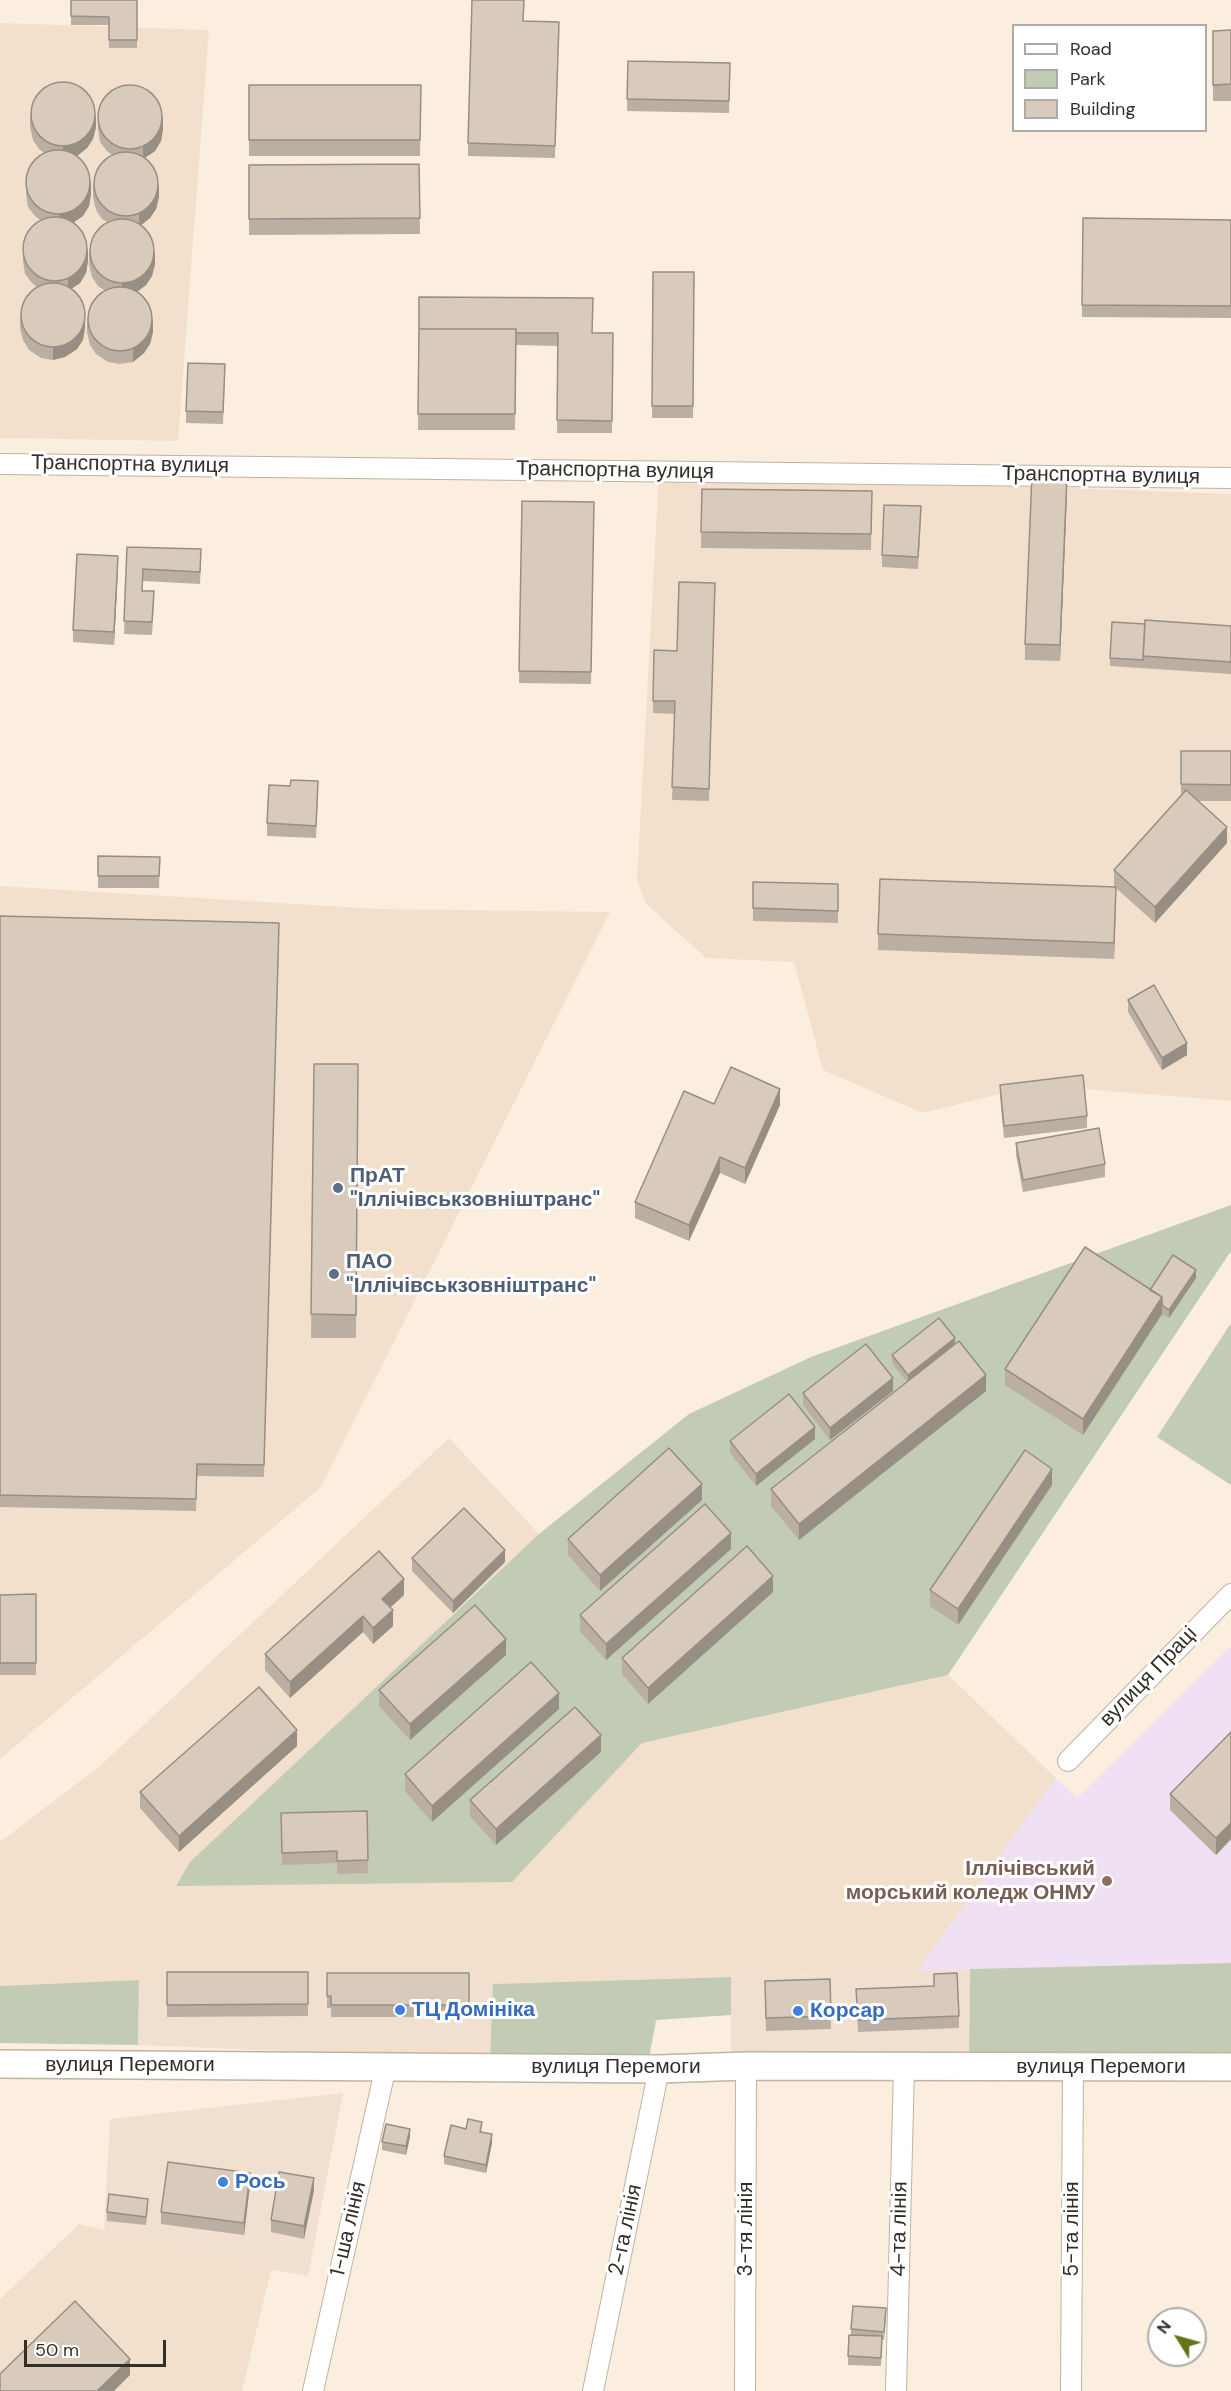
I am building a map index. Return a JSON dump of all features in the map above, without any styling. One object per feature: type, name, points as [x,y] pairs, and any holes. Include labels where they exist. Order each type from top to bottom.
[{"type":"main road","name":"вулиця Перемоги","points":[[0,2064],[659,2069],[746,2066],[1231,2067]]},
{"type":"street","name":"Транспортна вулиця","points":[[0,464],[1231,477]]},
{"type":"street","name":"вулиця Праці","points":[[1068,1761],[1231,1594]]},
{"type":"street","name":"1-ша лінія","points":[[313,2391],[386,2066]]},
{"type":"street","name":"3-тя лінія","points":[[745,2391],[746,2066]]},
{"type":"street","name":"4-та лінія","points":[[896,2391],[904,2066]]},
{"type":"street","name":"5-та лінія","points":[[1071,2391],[1073,2067]]},
{"type":"street","name":"2-га лінія","points":[[592,2391],[659,2069]]},
{"type":"shaded area","points":[[0,23],[209,30],[178,441],[0,438]]},
{"type":"shaded area","points":[[659,473],[1231,494],[1231,1101],[1036,1085],[923,1113],[823,1070],[794,962],[706,958],[646,904],[637,880]]},
{"type":"shaded area","points":[[0,886],[380,909],[610,912],[321,1487],[0,1759]]},
{"type":"shaded area","points":[[449,1438],[539,1534],[190,1862],[512,1882],[642,1743],[948,1675],[1056,1778],[917,1971],[493,1984],[139,1980],[0,1986],[0,1842],[100,1766]]},
{"type":"shaded area","name":"Іллічівський морський коледж ОНМУ","points":[[1231,1646],[1231,1963],[917,1971],[1056,1778],[1077,1798]]},
{"type":"shaded area","points":[[970,1969],[969,2061],[731,2056],[731,1977]]},
{"type":"shaded area","points":[[139,1980],[493,1984],[490,2059],[138,2045]]},
{"type":"shaded area","points":[[343,2093],[308,2276],[271,2270],[104,2231],[110,2119]]},
{"type":"shaded area","points":[[79,2224],[271,2270],[242,2391],[0,2391],[0,2299]]},
{"type":"green space","points":[[1231,1205],[1231,1251],[948,1675],[642,1743],[512,1882],[176,1886],[190,1862],[539,1534],[689,1414],[811,1357]]},
{"type":"green space","points":[[1231,1323],[1231,1485],[1157,1437]]},
{"type":"green space","points":[[1231,1963],[1231,2057],[969,2061],[970,1969]]},
{"type":"green space","points":[[731,1977],[731,2015],[656,2020],[650,2053],[644,2060],[490,2059],[493,1984]]},
{"type":"green space","points":[[139,1980],[138,2045],[0,2043],[0,1986]]},
{"type":"building","points":[[71,0],[137,0],[137,40],[109,40],[109,17],[71,16]]},
{"type":"building","points":[[472,0],[524,0],[523,21],[559,22],[555,146],[468,143]]},
{"type":"building","points":[[1231,30],[1231,84],[1213,85],[1213,31]]},
{"type":"building","points":[[628,61],[730,63],[729,101],[627,99]]},
{"type":"building","points":[[57,82],[69,82],[86,91],[93,102],[95,114],[93,126],[86,137],[69,146],[57,146],[45,141],[36,132],[31,120],[31,108],[36,96],[45,87]]},
{"type":"building","points":[[124,85],[136,85],[153,94],[160,105],[162,117],[160,129],[153,140],[136,149],[124,149],[112,144],[103,135],[98,123],[98,111],[103,99],[112,90]]},
{"type":"building","points":[[249,85],[421,85],[420,140],[249,140]]},
{"type":"building","points":[[52,150],[64,150],[81,159],[88,170],[90,182],[88,194],[81,205],[64,214],[52,214],[40,209],[31,200],[26,188],[26,176],[31,164],[40,155]]},
{"type":"building","points":[[120,152],[132,152],[149,161],[156,172],[158,184],[156,196],[149,207],[132,216],[120,216],[108,211],[99,202],[94,190],[94,178],[99,166],[108,157]]},
{"type":"building","points":[[419,164],[420,218],[249,219],[249,165]]},
{"type":"building","points":[[49,217],[61,217],[78,226],[85,237],[87,249],[85,261],[78,272],[61,281],[49,281],[37,276],[28,267],[23,255],[23,243],[28,231],[37,222]]},
{"type":"building","points":[[1083,218],[1231,220],[1231,306],[1082,305]]},
{"type":"building","points":[[116,219],[128,219],[145,228],[152,239],[154,251],[152,263],[145,274],[128,283],[116,283],[104,278],[95,269],[90,257],[90,245],[95,233],[104,224]]},
{"type":"building","points":[[653,272],[694,272],[693,406],[652,406]]},
{"type":"building","points":[[47,283],[59,283],[76,292],[83,303],[85,315],[83,327],[76,338],[59,347],[47,347],[35,342],[26,333],[21,321],[21,309],[26,297],[35,288]]},
{"type":"building","points":[[114,287],[126,287],[143,296],[150,307],[152,319],[150,331],[143,342],[126,351],[114,351],[102,346],[93,337],[88,325],[88,313],[93,301],[102,292]]},
{"type":"building","points":[[419,297],[593,298],[592,333],[613,333],[612,421],[557,420],[558,333],[516,333],[516,329],[419,329]]},
{"type":"building","points":[[419,329],[516,329],[515,414],[418,414]]},
{"type":"building","points":[[188,363],[225,364],[223,412],[186,411]]},
{"type":"building","points":[[1032,474],[1067,476],[1060,645],[1025,644]]},
{"type":"building","points":[[702,489],[872,491],[871,534],[701,532]]},
{"type":"building","points":[[522,501],[594,502],[591,672],[519,671]]},
{"type":"building","points":[[884,505],[921,506],[918,557],[882,555]]},
{"type":"building","points":[[127,547],[201,549],[200,572],[143,569],[142,591],[154,591],[152,622],[124,621]]},
{"type":"building","points":[[77,554],[118,556],[114,632],[73,630]]},
{"type":"building","points":[[679,582],[715,583],[709,789],[672,787],[675,701],[653,701],[654,650],[677,651]]},
{"type":"building","points":[[1145,620],[1231,626],[1231,662],[1143,656]]},
{"type":"building","points":[[1112,622],[1145,624],[1143,660],[1110,658]]},
{"type":"building","points":[[1181,751],[1231,751],[1231,785],[1181,784]]},
{"type":"building","points":[[291,780],[318,781],[316,826],[267,823],[269,785],[290,786]]},
{"type":"building","points":[[1186,790],[1227,827],[1155,907],[1114,870]]},
{"type":"building","points":[[98,856],[160,857],[159,876],[98,876]]},
{"type":"building","points":[[880,879],[1116,887],[1114,943],[878,934]]},
{"type":"building","points":[[753,882],[838,884],[838,911],[753,908]]},
{"type":"building","points":[[0,916],[279,923],[264,1465],[197,1464],[196,1499],[0,1495]]},
{"type":"building","points":[[1154,985],[1187,1043],[1162,1058],[1128,1000]]},
{"type":"building","name":"ПАО \"Іллічівськзовніштранс\"","points":[[314,1064],[358,1064],[356,1315],[311,1314]]},
{"type":"building","points":[[731,1067],[780,1089],[745,1168],[720,1157],[689,1225],[635,1202],[684,1091],[714,1104]]},
{"type":"building","points":[[1083,1075],[1087,1116],[1004,1126],[1000,1085]]},
{"type":"building","points":[[1099,1128],[1105,1164],[1023,1180],[1016,1143]]},
{"type":"building","points":[[1085,1247],[1162,1297],[1083,1419],[1005,1369]]},
{"type":"building","points":[[1173,1255],[1196,1270],[1169,1310],[1162,1305],[1162,1297],[1150,1290]]},
{"type":"building","points":[[939,1318],[955,1338],[908,1375],[892,1355]]},
{"type":"building","points":[[959,1341],[986,1375],[799,1524],[771,1489]]},
{"type":"building","points":[[866,1344],[893,1378],[830,1428],[803,1393]]},
{"type":"building","points":[[789,1394],[815,1427],[756,1474],[730,1441]]},
{"type":"building","points":[[669,1448],[702,1484],[600,1575],[568,1539]]},
{"type":"building","points":[[1025,1450],[1052,1469],[958,1609],[930,1590]]},
{"type":"building","points":[[705,1504],[731,1533],[606,1644],[580,1615]]},
{"type":"building","points":[[464,1508],[505,1550],[453,1601],[412,1558]]},
{"type":"building","points":[[747,1546],[773,1576],[648,1688],[622,1658]]},
{"type":"building","points":[[379,1551],[404,1579],[382,1599],[393,1610],[373,1628],[363,1616],[290,1682],[265,1654]]},
{"type":"building","points":[[36,1594],[36,1663],[0,1663],[0,1595]]},
{"type":"building","points":[[475,1605],[506,1639],[410,1724],[379,1690]]},
{"type":"building","points":[[531,1662],[559,1693],[432,1806],[405,1774]]},
{"type":"building","points":[[259,1687],[297,1730],[179,1836],[140,1792]]},
{"type":"building","points":[[575,1707],[601,1735],[496,1829],[470,1800]]},
{"type":"building","points":[[1231,1732],[1231,1823],[1216,1838],[1170,1794]]},
{"type":"building","points":[[367,1811],[368,1860],[337,1861],[337,1851],[282,1853],[281,1813]]},
{"type":"building","points":[[167,1972],[308,1972],[308,2004],[167,2005]]},
{"type":"building","points":[[327,1973],[469,1973],[469,2005],[331,2005],[331,1996],[327,1996]]},
{"type":"building","points":[[957,1973],[959,2016],[858,2020],[856,1989],[934,1986],[934,1974]]},
{"type":"building","name":"Корсар","points":[[830,1979],[831,2016],[766,2018],[765,1981]]},
{"type":"building","points":[[468,2119],[482,2122],[480,2132],[492,2134],[486,2165],[444,2156],[451,2125],[466,2129]]},
{"type":"building","points":[[386,2124],[410,2129],[406,2146],[382,2142]]},
{"type":"building","points":[[168,2162],[250,2173],[244,2223],[161,2212]]},
{"type":"building","points":[[279,2172],[314,2178],[304,2226],[271,2220]]},
{"type":"building","points":[[109,2194],[148,2199],[146,2217],[107,2212]]},
{"type":"building","points":[[75,2301],[130,2359],[97,2391],[0,2391],[0,2374]]},
{"type":"building","points":[[853,2306],[886,2308],[884,2332],[851,2329]]},
{"type":"building","points":[[849,2335],[882,2336],[881,2358],[848,2356]]},
{"type":"place","name":"ПрАТ \"Іллічівськзовніштранс\"","points":[[338,1188]]},
{"type":"place","name":"ПАО \"Іллічівськзовніштранс\"","points":[[334,1274]]},
{"type":"place","name":"Іллічівський морський коледж ОНМУ","points":[[1107,1881]]},
{"type":"place","name":"ТЦ Домініка","points":[[400,2010]]},
{"type":"place","name":"Корсар","points":[[798,2011]]},
{"type":"place","name":"Рось","points":[[223,2182]]}]
